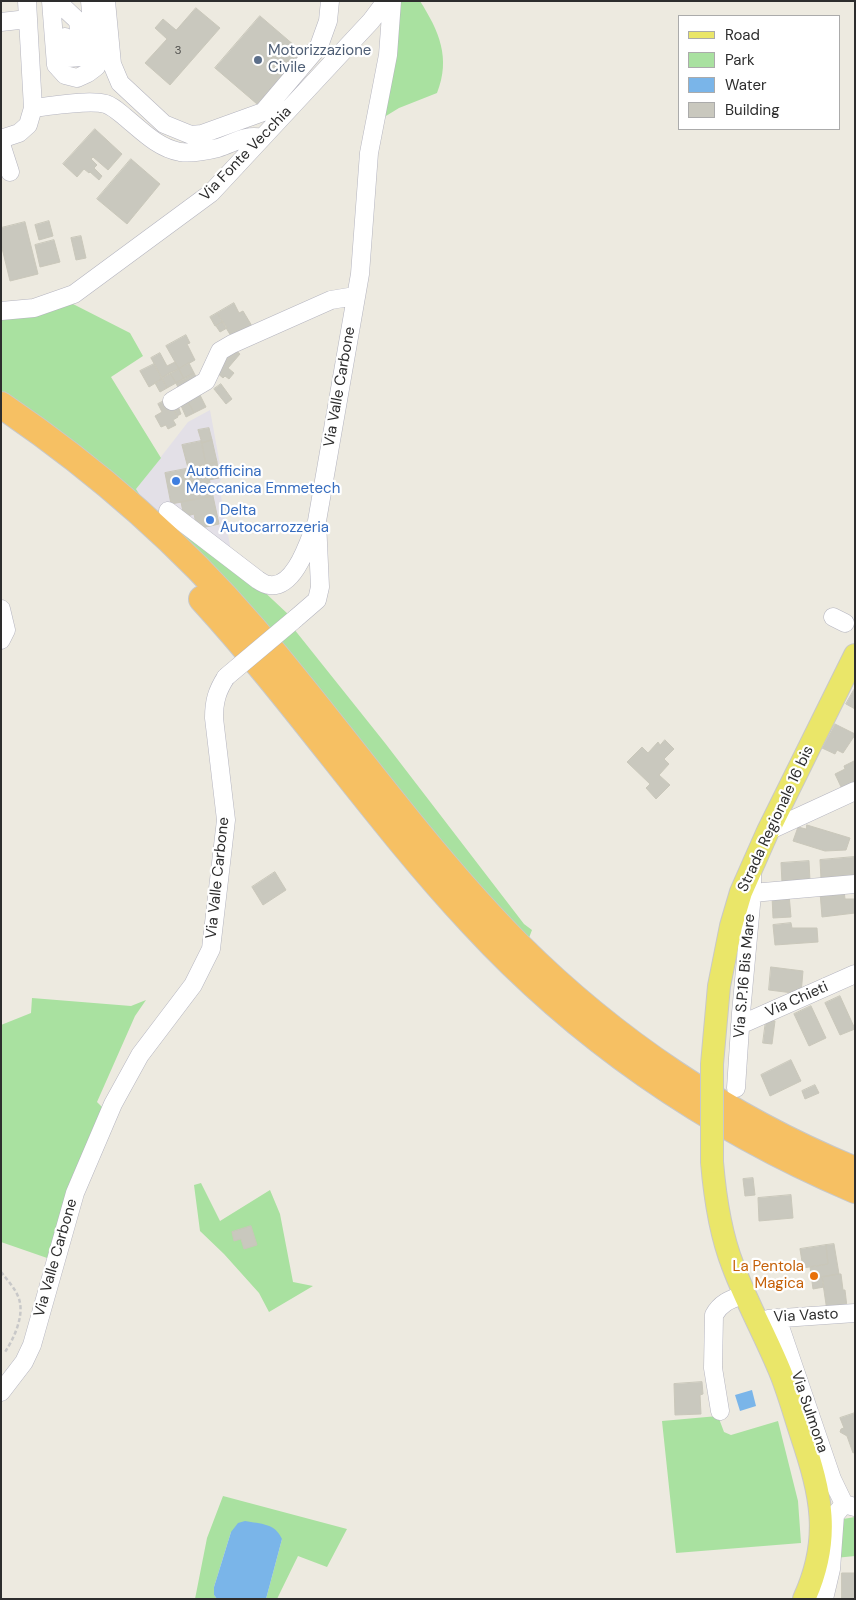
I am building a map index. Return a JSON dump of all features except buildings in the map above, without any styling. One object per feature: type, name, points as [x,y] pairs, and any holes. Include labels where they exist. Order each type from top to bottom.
[{"type":"highway","points":[[1,405],[56,444],[101,502],[147,543],[222,621],[427,872],[488,940],[541,992],[604,1044],[693,1107],[791,1162],[855,1190]]},
{"type":"highway","points":[[1,426],[140,512],[160,531],[242,615],[484,910],[534,960],[589,1009],[700,1090],[767,1129],[855,1170]]},
{"type":"main road","name":"Strada Regionale 16 bis","points":[[804,1599],[814,1576],[820,1554],[822,1522],[818,1492],[812,1465],[781,1372],[767,1319],[745,1294],[724,1241],[718,1213],[712,1162],[712,1064],[719,986],[731,926],[745,899],[753,863],[855,655]]},
{"type":"street","points":[[1,139],[19,133],[28,124],[33,108],[27,1]]},
{"type":"street","points":[[93,2],[112,64],[120,83],[164,124],[191,135],[202,134],[263,112],[318,46],[328,20],[330,1]]},
{"type":"street","name":"Via Fonte Vecchia","points":[[1,311],[34,308],[74,294],[211,193],[371,21],[386,1]]},
{"type":"street","name":"Via Valle Carbone","points":[[1,1392],[24,1362],[32,1345],[75,1193],[113,1104],[140,1055],[193,985],[211,949],[226,820],[214,718],[214,703],[218,690],[226,677],[317,600],[320,587],[317,521],[360,274],[369,153],[388,55],[392,1]]},
{"type":"street","points":[[58,3],[56,65],[65,75],[77,78],[88,74],[96,67],[93,2]]},
{"type":"street","points":[[1,22],[28,19]]},
{"type":"street","points":[[33,108],[92,103],[107,104],[163,147],[180,152],[196,152],[218,148],[253,136],[262,138]]},
{"type":"street","points":[[1,144],[10,172]]},
{"type":"street","points":[[172,400],[206,381],[220,352],[232,344],[331,300],[349,297],[355,302]]},
{"type":"street","points":[[168,511],[258,580],[269,585],[280,584],[292,575],[305,551],[317,521]]},
{"type":"street","points":[[1,609],[6,630],[1,640]]},
{"type":"street","points":[[767,832],[855,791]]},
{"type":"street","name":"Via S.P.16 Bis Mare","points":[[736,1088],[745,899],[736,883],[747,854],[767,832]]},
{"type":"street","points":[[745,899],[855,884]]},
{"type":"street","name":"Via Chieti","points":[[740,1025],[855,974]]},
{"type":"street","points":[[720,1411],[713,1368],[714,1315],[718,1307],[725,1302],[745,1294]]},
{"type":"street","name":"Via Vasto","points":[[767,1319],[855,1313]]},
{"type":"street","name":"Via Sulmona","points":[[767,1319],[832,1479],[849,1505],[835,1515],[831,1569],[824,1599]]},
{"type":"path","points":[[1,1272],[15,1291],[20,1303],[18,1323],[13,1340],[5,1352]]},
{"type":"shaded area","points":[[210,410],[222,476],[219,485],[231,551],[223,560],[143,500],[136,489],[188,422]]},
{"type":"green space","points":[[397,1],[420,1],[433,23],[441,45],[443,68],[437,93],[399,108],[381,119]]},
{"type":"green space","points":[[73,304],[130,333],[143,356],[111,377],[161,458],[136,489],[143,500],[258,586],[289,615],[269,631],[1,393],[1,318],[33,314]]},
{"type":"green space","points":[[294,629],[385,743],[524,924],[532,930],[527,943],[433,841],[278,643]]},
{"type":"green space","points":[[32,998],[131,1006],[146,1000],[135,1016],[97,1102],[105,1110],[50,1259],[1,1242],[1,1025],[31,1013]]},
{"type":"green space","points":[[201,1183],[220,1221],[270,1190],[280,1214],[293,1282],[313,1286],[269,1312],[259,1293],[224,1254],[200,1231],[194,1185]]},
{"type":"green space","points":[[718,1416],[724,1432],[731,1435],[778,1421],[798,1501],[801,1543],[676,1553],[662,1421]]},
{"type":"green space","points":[[223,1496],[347,1529],[327,1567],[298,1556],[277,1599],[266,1599],[282,1539],[231,1532],[214,1587],[214,1595],[217,1599],[195,1599],[207,1538]]},
{"type":"green space","points":[[855,1517],[855,1556],[835,1558],[843,1519]]},
{"type":"water","points":[[752,1390],[756,1406],[740,1411],[735,1395]]},
{"type":"water","points":[[245,1521],[271,1527],[276,1530],[282,1539],[266,1599],[217,1599],[214,1595],[214,1587],[231,1532],[238,1523]]},
{"type":"place","name":"Motorizzazione Civile","points":[[258,60]]},
{"type":"place","name":"Autofficina Meccanica Emmetech","points":[[176,481]]},
{"type":"place","name":"Delta Autocarrozzeria","points":[[210,520]]},
{"type":"place","name":"La Pentola Magica","points":[[814,1276]]}]
